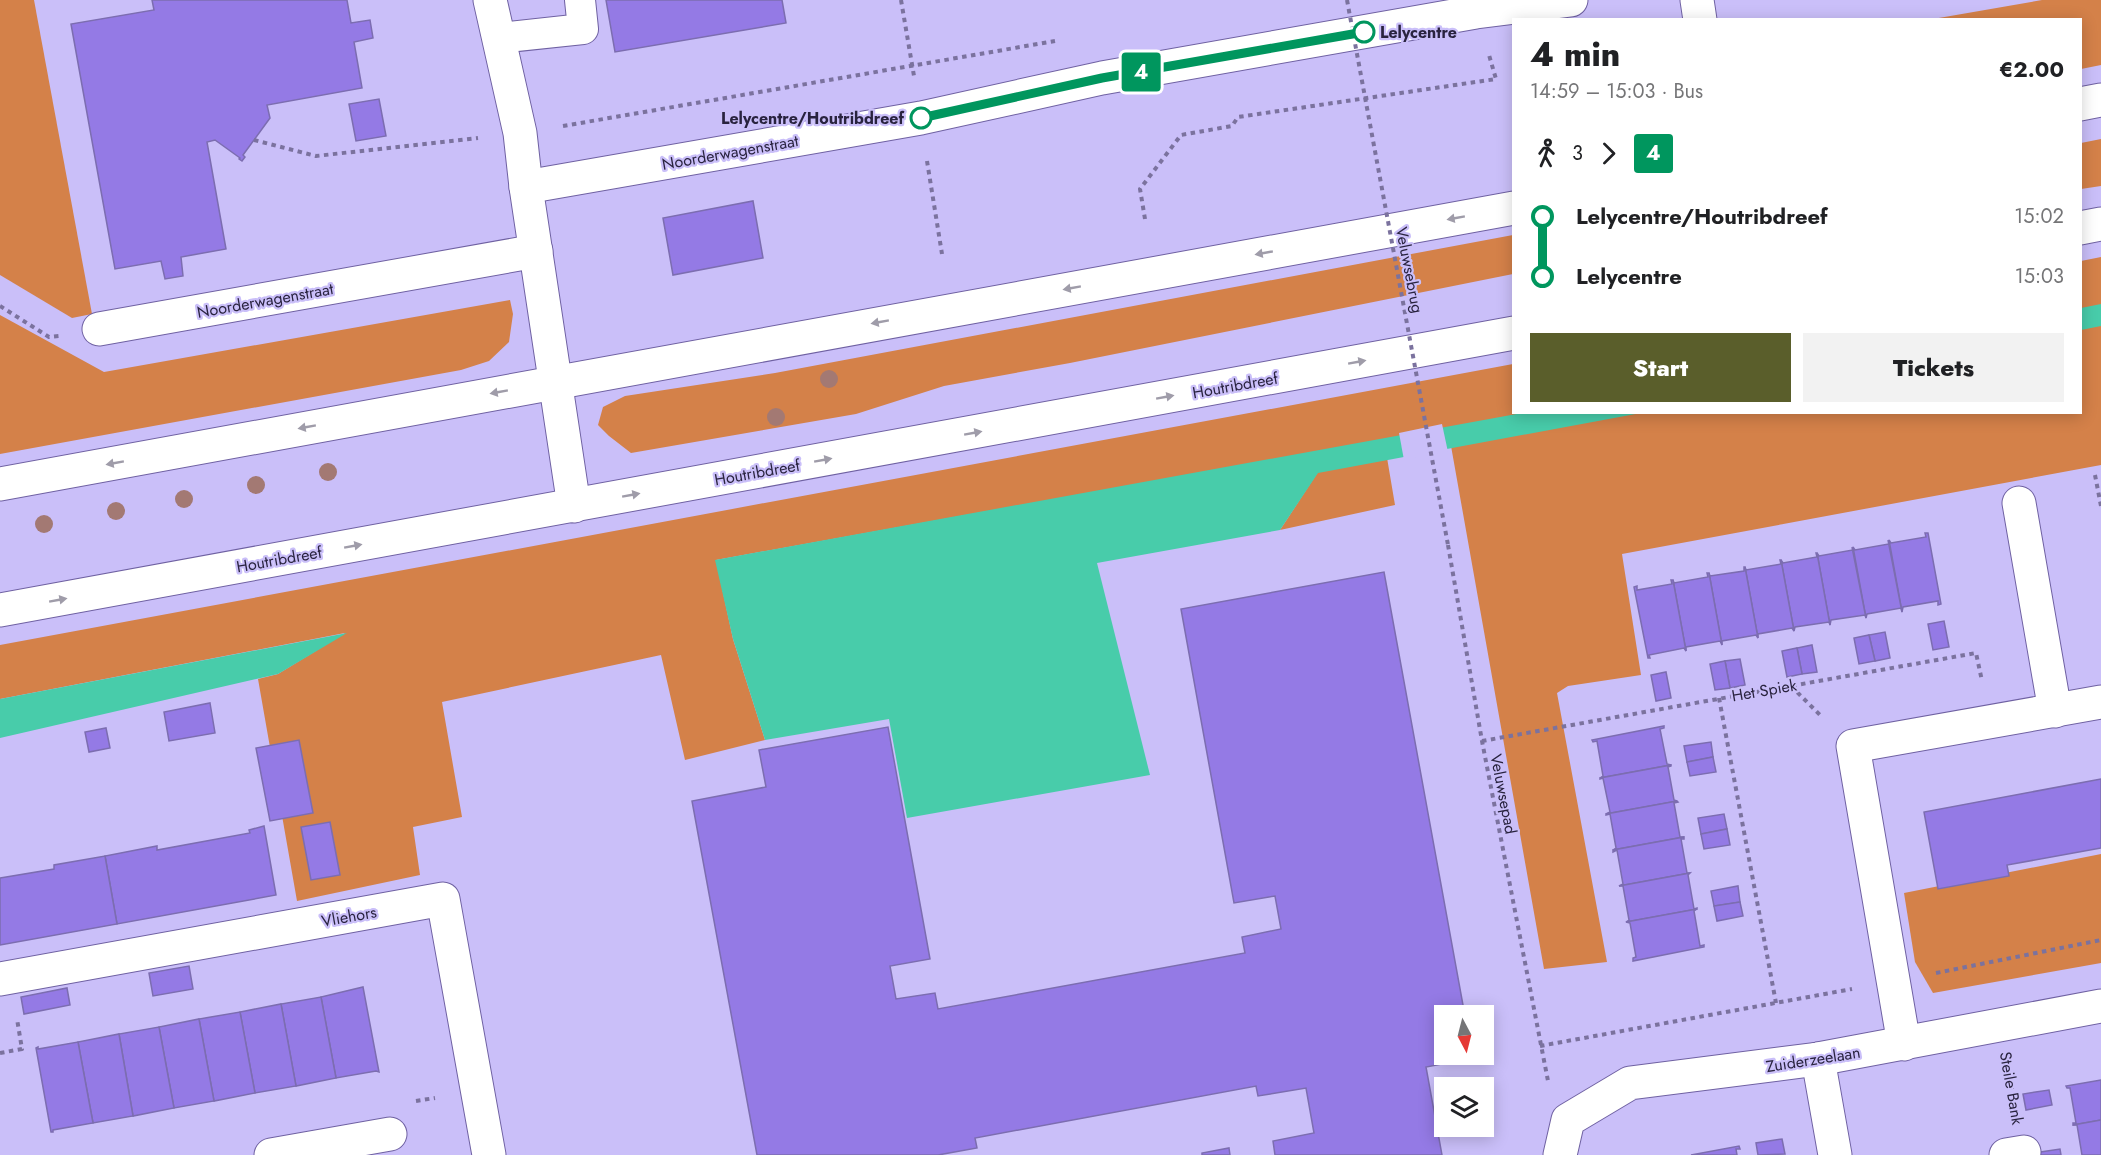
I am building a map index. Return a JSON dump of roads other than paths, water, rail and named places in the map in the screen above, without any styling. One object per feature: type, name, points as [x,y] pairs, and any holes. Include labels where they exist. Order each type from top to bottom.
[{"type":"street","points":[[490,0],[520,133],[574,506]]},
{"type":"street","name":"Noorderwagenstraat","points":[[526,187],[921,118],[1114,76],[1476,12],[1571,0]]},
{"type":"street","points":[[1697,0],[1700,18]]},
{"type":"street","points":[[2082,104],[2101,100]]},
{"type":"street","points":[[0,484],[1512,208]]},
{"type":"street","points":[[2082,228],[2101,224]]},
{"type":"street","name":"Noorderwagenstraat","points":[[99,329],[337,288],[536,250]]},
{"type":"street","name":"Houtribdreef","points":[[0,610],[1512,333]]},
{"type":"street","points":[[2019,503],[2055,711]]},
{"type":"street","points":[[1904,1044],[1853,746],[2101,702]]},
{"type":"street","name":"Vliehors","points":[[0,980],[443,899],[489,1155]]},
{"type":"street","name":"Zuiderzeelaan","points":[[1560,1155],[1568,1120],[1630,1083],[1818,1059],[2101,1006]]},
{"type":"street","points":[[1818,1059],[1835,1155]]},
{"type":"street","points":[[271,1155],[390,1134]]},
{"type":"lane","points":[[499,38],[583,29],[580,0]]},
{"type":"place","name":"Lelycentre","points":[[1364,32]]},
{"type":"place","name":"Lelycentre/Houtribdreef","points":[[921,118]]}]
